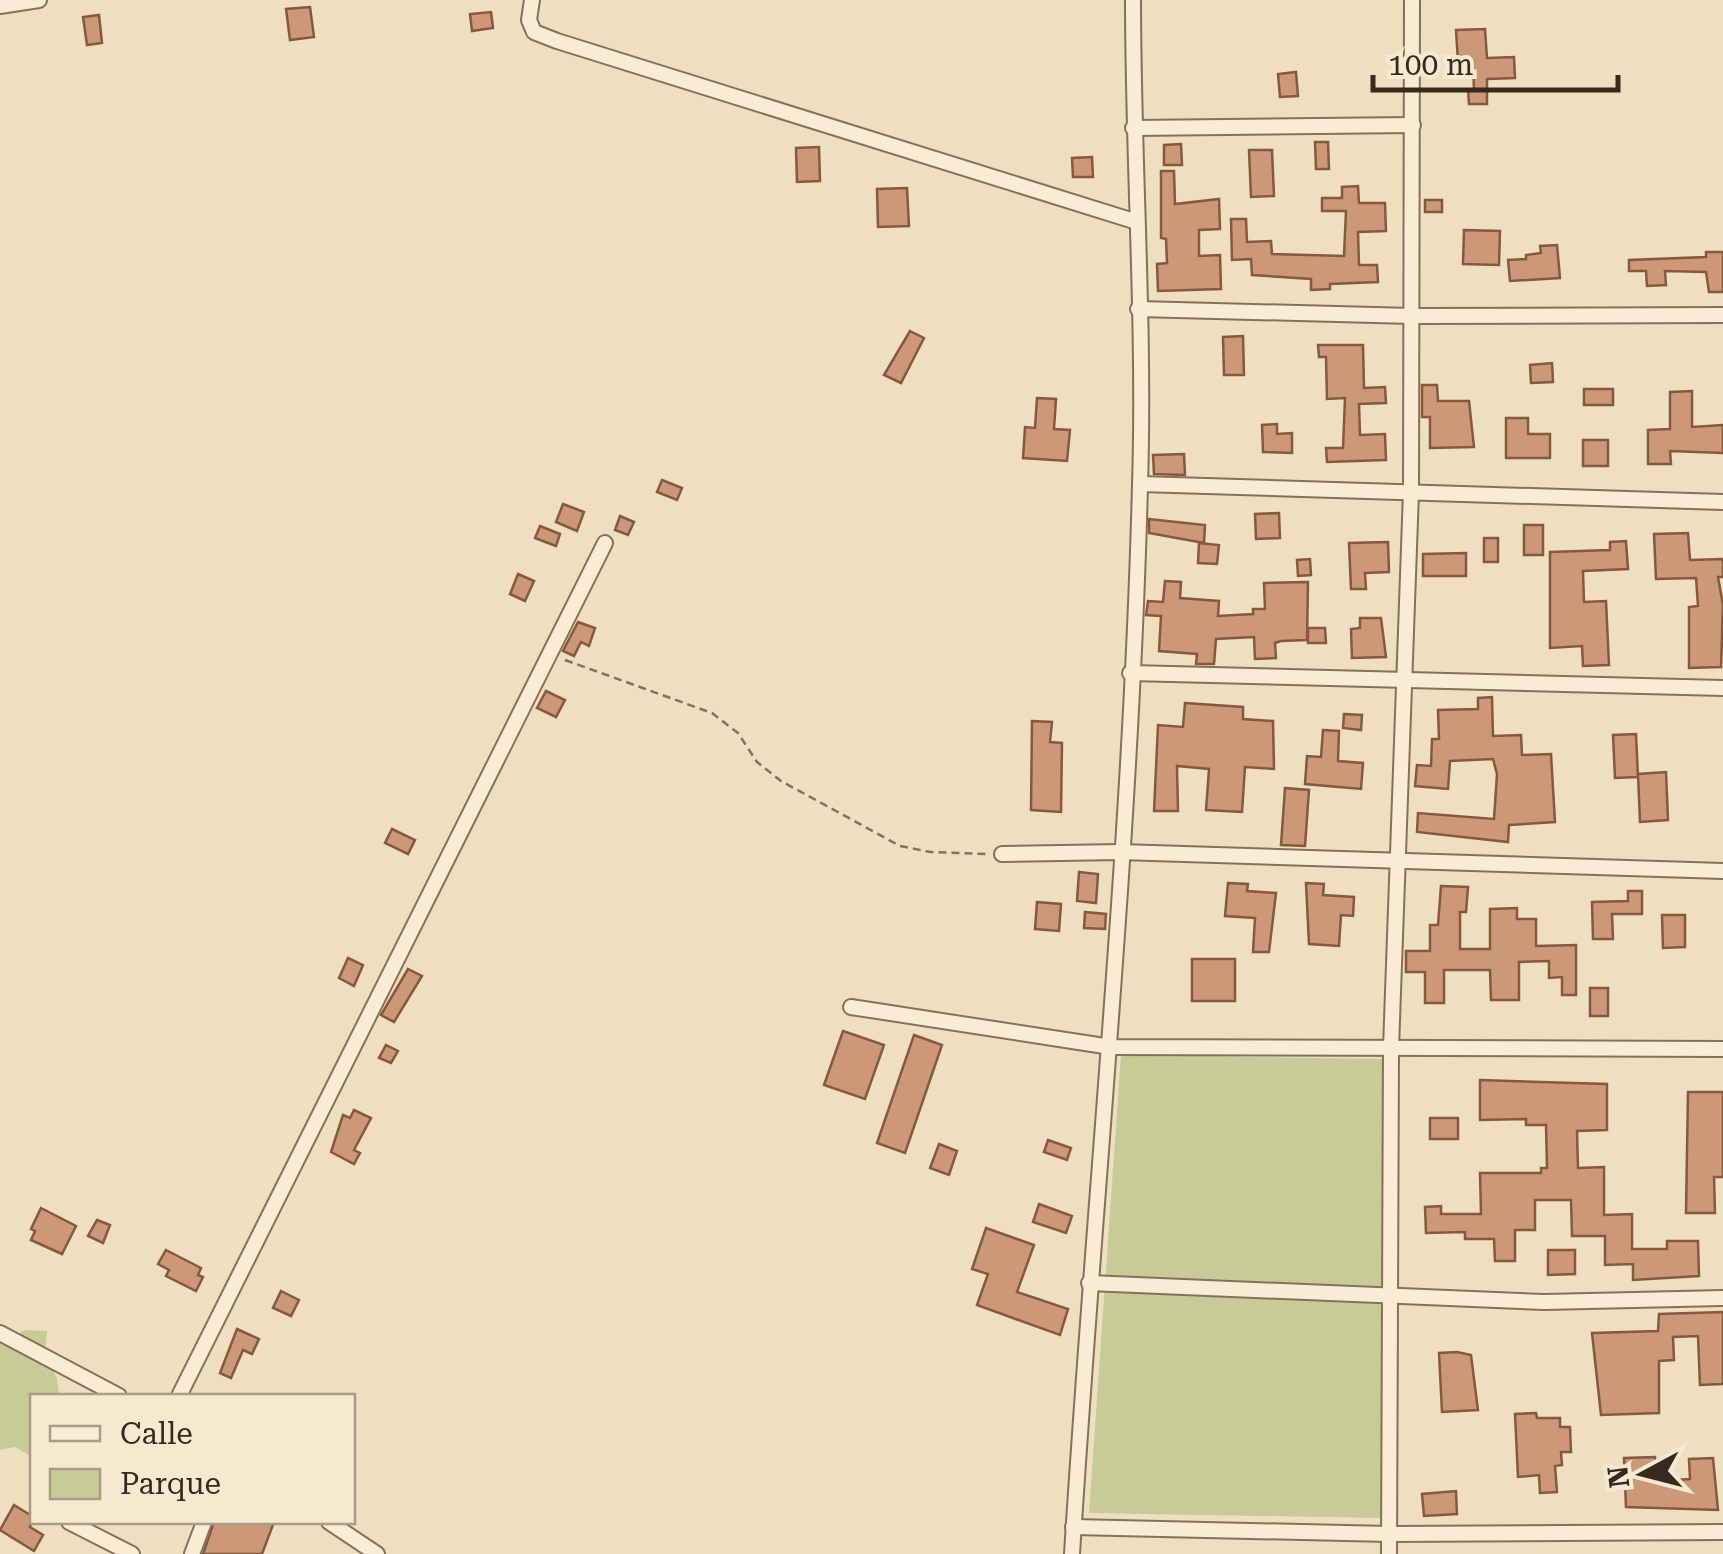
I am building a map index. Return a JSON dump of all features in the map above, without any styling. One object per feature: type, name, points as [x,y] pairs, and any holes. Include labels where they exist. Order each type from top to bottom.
[{"type":"street","points":[[0,6],[39,0]]},
{"type":"street","points":[[532,0],[529,20],[534,32],[557,41],[1138,222]]},
{"type":"street","points":[[1072,1554],[1089,1283],[1111,1047],[1140,484],[1132,0]]},
{"type":"street","points":[[1389,1554],[1392,1048],[1411,492],[1412,0]]},
{"type":"street","points":[[1132,128],[1413,125]]},
{"type":"street","points":[[1138,309],[1413,316],[1723,315]]},
{"type":"street","points":[[1140,484],[1723,502]]},
{"type":"street","points":[[180,1394],[606,543]]},
{"type":"street","points":[[1130,673],[1406,683],[1723,688]]},
{"type":"street","points":[[1002,854],[1120,852],[1723,871]]},
{"type":"street","points":[[851,1008],[1111,1047],[1723,1049]]},
{"type":"street","points":[[1089,1283],[1389,1292],[1544,1302],[1723,1298]]},
{"type":"street","points":[[0,1334],[115,1394]]},
{"type":"street","points":[[73,1524],[132,1554]]},
{"type":"street","points":[[192,1554],[203,1524]]},
{"type":"street","points":[[332,1524],[377,1554]]},
{"type":"street","points":[[1074,1527],[1389,1534],[1723,1532]]},
{"type":"path","points":[[549,656],[712,713],[738,733],[757,762],[781,781],[900,846],[930,852],[1002,854]]},
{"type":"green space","points":[[1121,1055],[1383,1059],[1381,1518],[1089,1513]]},
{"type":"green space","points":[[25,1330],[47,1331],[45,1353],[57,1379],[59,1394],[30,1394],[30,1456],[15,1447],[0,1450],[0,1335],[11,1337]]},
{"type":"building","points":[[310,7],[314,37],[290,40],[286,9]]},
{"type":"building","points":[[491,12],[493,28],[472,31],[470,14]]},
{"type":"building","points":[[99,15],[102,43],[87,45],[83,17]]},
{"type":"building","points":[[1485,29],[1487,58],[1514,57],[1515,78],[1487,79],[1487,104],[1469,104],[1468,90],[1474,90],[1473,61],[1458,62],[1456,30]]},
{"type":"building","points":[[1296,72],[1298,96],[1280,97],[1278,74]]},
{"type":"building","points":[[1315,142],[1328,142],[1329,169],[1316,169]]},
{"type":"building","points":[[1181,144],[1182,165],[1164,165],[1164,145]]},
{"type":"building","points":[[819,147],[820,181],[797,182],[796,148]]},
{"type":"building","points":[[1249,150],[1272,150],[1274,196],[1251,197]]},
{"type":"building","points":[[1092,157],[1093,177],[1073,177],[1072,158]]},
{"type":"building","points":[[1161,171],[1174,171],[1175,204],[1219,199],[1220,229],[1199,230],[1199,256],[1220,255],[1221,289],[1158,291],[1157,264],[1167,263],[1166,239],[1161,238]]},
{"type":"building","points":[[1358,186],[1359,203],[1385,203],[1386,231],[1358,232],[1359,265],[1377,265],[1378,282],[1330,284],[1330,289],[1311,290],[1311,279],[1252,275],[1251,259],[1232,260],[1231,219],[1246,219],[1247,242],[1271,241],[1272,254],[1344,256],[1346,211],[1322,211],[1322,198],[1342,198],[1342,187]]},
{"type":"building","points":[[907,188],[909,226],[878,227],[877,189]]},
{"type":"building","points":[[1425,200],[1442,200],[1442,212],[1425,212]]},
{"type":"building","points":[[1464,230],[1500,231],[1499,265],[1463,264]]},
{"type":"building","points":[[1557,245],[1560,278],[1510,281],[1508,260],[1526,259],[1526,255],[1541,253],[1540,246]]},
{"type":"building","points":[[1706,252],[1723,252],[1723,292],[1709,292],[1706,272],[1665,271],[1666,285],[1647,286],[1646,271],[1629,271],[1629,260],[1706,257]]},
{"type":"building","points":[[910,331],[924,338],[901,383],[884,375]]},
{"type":"building","points":[[1243,336],[1244,375],[1224,375],[1223,337]]},
{"type":"building","points":[[1318,345],[1363,345],[1364,388],[1385,387],[1386,403],[1359,404],[1360,435],[1385,434],[1386,460],[1327,462],[1326,448],[1343,448],[1345,398],[1327,399],[1326,357],[1319,357]]},
{"type":"building","points":[[1552,363],[1553,382],[1531,383],[1530,365]]},
{"type":"building","points":[[1422,385],[1437,385],[1438,401],[1469,401],[1474,447],[1430,448],[1430,417],[1422,417]]},
{"type":"building","points":[[1584,389],[1613,389],[1613,405],[1584,405]]},
{"type":"building","points":[[1692,391],[1692,427],[1723,425],[1723,453],[1670,451],[1671,464],[1648,464],[1648,430],[1670,429],[1670,392]]},
{"type":"building","points":[[1037,398],[1056,399],[1054,429],[1070,430],[1067,461],[1023,458],[1025,427],[1035,428]]},
{"type":"building","points":[[1506,418],[1528,418],[1528,434],[1550,434],[1550,458],[1506,458]]},
{"type":"building","points":[[1277,424],[1277,434],[1292,433],[1292,453],[1263,452],[1262,425]]},
{"type":"building","points":[[1583,440],[1608,440],[1608,466],[1583,466]]},
{"type":"building","points":[[1184,454],[1185,475],[1154,474],[1153,455]]},
{"type":"building","points":[[662,480],[682,488],[677,500],[657,492]]},
{"type":"building","points":[[563,504],[584,512],[577,531],[556,522]]},
{"type":"building","points":[[1279,513],[1280,538],[1256,539],[1255,514]]},
{"type":"building","points":[[620,516],[634,522],[628,535],[615,530]]},
{"type":"building","points":[[1149,519],[1205,525],[1204,543],[1149,533]]},
{"type":"building","points":[[1524,525],[1543,525],[1543,555],[1524,555]]},
{"type":"building","points":[[540,526],[560,534],[556,546],[535,538]]},
{"type":"building","points":[[1688,533],[1690,560],[1723,559],[1723,577],[1718,577],[1723,605],[1721,667],[1689,668],[1689,607],[1698,606],[1696,578],[1656,579],[1654,534]]},
{"type":"building","points":[[1484,538],[1498,538],[1498,562],[1484,562]]},
{"type":"building","points":[[1626,541],[1628,569],[1583,571],[1584,602],[1606,601],[1609,665],[1583,666],[1582,646],[1550,648],[1550,552],[1610,550],[1610,542]]},
{"type":"building","points":[[1388,542],[1389,572],[1365,573],[1366,589],[1351,589],[1349,543]]},
{"type":"building","points":[[1199,543],[1219,545],[1217,564],[1198,563]]},
{"type":"building","points":[[1466,553],[1466,576],[1423,576],[1423,554]]},
{"type":"building","points":[[1310,559],[1311,575],[1298,576],[1297,560]]},
{"type":"building","points":[[518,574],[534,581],[525,601],[510,594]]},
{"type":"building","points":[[1165,581],[1181,582],[1180,598],[1219,601],[1218,616],[1253,614],[1253,609],[1265,609],[1264,583],[1308,582],[1307,640],[1275,643],[1276,658],[1255,659],[1254,637],[1216,639],[1214,664],[1196,664],[1197,654],[1159,651],[1161,616],[1146,615],[1148,601],[1163,602]]},
{"type":"building","points":[[1360,618],[1381,618],[1386,657],[1352,658],[1351,629],[1360,628]]},
{"type":"building","points":[[578,622],[595,628],[589,646],[581,642],[574,656],[563,651]]},
{"type":"building","points":[[1308,628],[1325,628],[1326,643],[1308,643]]},
{"type":"building","points":[[546,691],[565,700],[556,717],[537,708]]},
{"type":"building","points":[[1492,697],[1493,736],[1521,735],[1522,755],[1551,754],[1555,822],[1509,825],[1508,842],[1417,832],[1418,813],[1494,819],[1497,774],[1493,759],[1450,761],[1448,789],[1415,786],[1417,765],[1431,766],[1432,739],[1439,739],[1438,710],[1478,709],[1478,698]]},
{"type":"building","points":[[1185,703],[1243,707],[1243,719],[1273,721],[1274,769],[1245,767],[1242,812],[1206,810],[1209,769],[1177,766],[1178,811],[1154,811],[1158,725],[1183,727]]},
{"type":"building","points":[[1344,714],[1362,715],[1361,730],[1343,728]]},
{"type":"building","points":[[1032,721],[1052,722],[1050,742],[1062,743],[1061,812],[1031,810]]},
{"type":"building","points":[[1323,730],[1339,731],[1338,761],[1363,763],[1361,789],[1305,784],[1307,756],[1321,757]]},
{"type":"building","points":[[1636,734],[1638,777],[1615,778],[1613,735]]},
{"type":"building","points":[[1666,772],[1668,820],[1640,822],[1638,774]]},
{"type":"building","points":[[1285,788],[1309,790],[1305,846],[1281,845]]},
{"type":"building","points":[[392,829],[415,840],[408,854],[385,843]]},
{"type":"building","points":[[1079,872],[1098,874],[1096,903],[1077,901]]},
{"type":"building","points":[[1228,883],[1248,884],[1247,891],[1276,893],[1269,952],[1253,952],[1255,918],[1225,916]]},
{"type":"building","points":[[1306,883],[1324,884],[1323,895],[1354,897],[1353,916],[1341,915],[1339,946],[1309,944]]},
{"type":"building","points":[[1441,886],[1468,887],[1466,912],[1460,912],[1460,949],[1490,949],[1490,909],[1517,908],[1517,919],[1536,919],[1536,946],[1576,945],[1576,995],[1562,995],[1562,977],[1549,978],[1549,961],[1519,962],[1519,1000],[1491,1000],[1490,970],[1444,970],[1444,1003],[1425,1003],[1425,972],[1406,972],[1406,951],[1430,951],[1430,925],[1438,925]]},
{"type":"building","points":[[1628,891],[1642,891],[1642,914],[1612,914],[1613,939],[1593,939],[1592,902],[1628,901]]},
{"type":"building","points":[[1037,902],[1061,904],[1059,931],[1035,929]]},
{"type":"building","points":[[1085,912],[1106,914],[1105,929],[1084,928]]},
{"type":"building","points":[[1662,915],[1685,915],[1685,947],[1663,948]]},
{"type":"building","points":[[348,958],[363,965],[354,986],[339,978]]},
{"type":"building","points":[[1192,959],[1235,959],[1235,1001],[1192,1001]]},
{"type":"building","points":[[408,969],[422,976],[394,1022],[381,1015]]},
{"type":"building","points":[[1590,988],[1608,988],[1608,1016],[1590,1016]]},
{"type":"building","points":[[843,1031],[884,1045],[865,1099],[824,1085]]},
{"type":"building","points":[[914,1035],[942,1045],[905,1153],[877,1143]]},
{"type":"building","points":[[386,1045],[398,1051],[391,1063],[379,1058]]},
{"type":"building","points":[[1480,1080],[1607,1084],[1607,1130],[1577,1131],[1578,1168],[1604,1167],[1604,1215],[1632,1214],[1632,1249],[1667,1249],[1667,1241],[1698,1241],[1699,1276],[1633,1280],[1633,1264],[1605,1265],[1605,1236],[1572,1236],[1571,1200],[1535,1200],[1535,1230],[1515,1230],[1515,1261],[1495,1261],[1494,1239],[1465,1239],[1465,1232],[1426,1233],[1425,1207],[1441,1206],[1441,1214],[1481,1214],[1480,1173],[1541,1173],[1541,1168],[1547,1168],[1546,1125],[1526,1125],[1526,1119],[1480,1120]]},
{"type":"building","points":[[1688,1092],[1723,1092],[1723,1177],[1714,1177],[1715,1213],[1686,1213]]},
{"type":"building","points":[[354,1110],[371,1118],[354,1150],[360,1153],[354,1164],[331,1152],[343,1115],[350,1118]]},
{"type":"building","points":[[1430,1118],[1458,1118],[1458,1139],[1430,1139]]},
{"type":"building","points":[[1048,1140],[1071,1148],[1067,1160],[1044,1152]]},
{"type":"building","points":[[939,1144],[957,1151],[949,1175],[930,1168]]},
{"type":"building","points":[[1039,1204],[1072,1216],[1066,1233],[1033,1222]]},
{"type":"building","points":[[41,1208],[76,1226],[62,1254],[31,1240],[35,1231],[31,1229]]},
{"type":"building","points":[[97,1220],[110,1225],[103,1243],[88,1236]]},
{"type":"building","points":[[986,1228],[1034,1245],[1017,1292],[1068,1309],[1060,1335],[977,1305],[988,1274],[972,1269]]},
{"type":"building","points":[[166,1250],[201,1268],[198,1275],[203,1277],[196,1291],[166,1276],[169,1270],[158,1264]]},
{"type":"building","points":[[1548,1250],[1575,1250],[1575,1274],[1548,1275]]},
{"type":"building","points":[[281,1291],[299,1300],[291,1316],[273,1308]]},
{"type":"building","points":[[1723,1312],[1723,1384],[1700,1385],[1698,1336],[1673,1337],[1674,1360],[1659,1361],[1659,1413],[1601,1415],[1592,1333],[1658,1331],[1659,1314]]},
{"type":"building","points":[[237,1329],[259,1339],[252,1354],[243,1350],[231,1378],[220,1373]]},
{"type":"building","points":[[1439,1353],[1471,1355],[1478,1410],[1442,1412]]},
{"type":"building","points":[[1536,1413],[1537,1418],[1560,1418],[1560,1427],[1570,1427],[1571,1452],[1561,1452],[1562,1465],[1555,1466],[1557,1492],[1540,1493],[1539,1475],[1518,1477],[1515,1414]]},
{"type":"building","points":[[1655,1457],[1657,1481],[1690,1479],[1689,1459],[1713,1458],[1718,1510],[1626,1507],[1624,1458]]},
{"type":"building","points":[[1456,1491],[1457,1514],[1424,1516],[1422,1494]]},
{"type":"building","points":[[14,1505],[30,1515],[30,1527],[43,1535],[34,1551],[0,1530]]},
{"type":"building","points":[[213,1524],[273,1524],[262,1554],[203,1554]]}]
